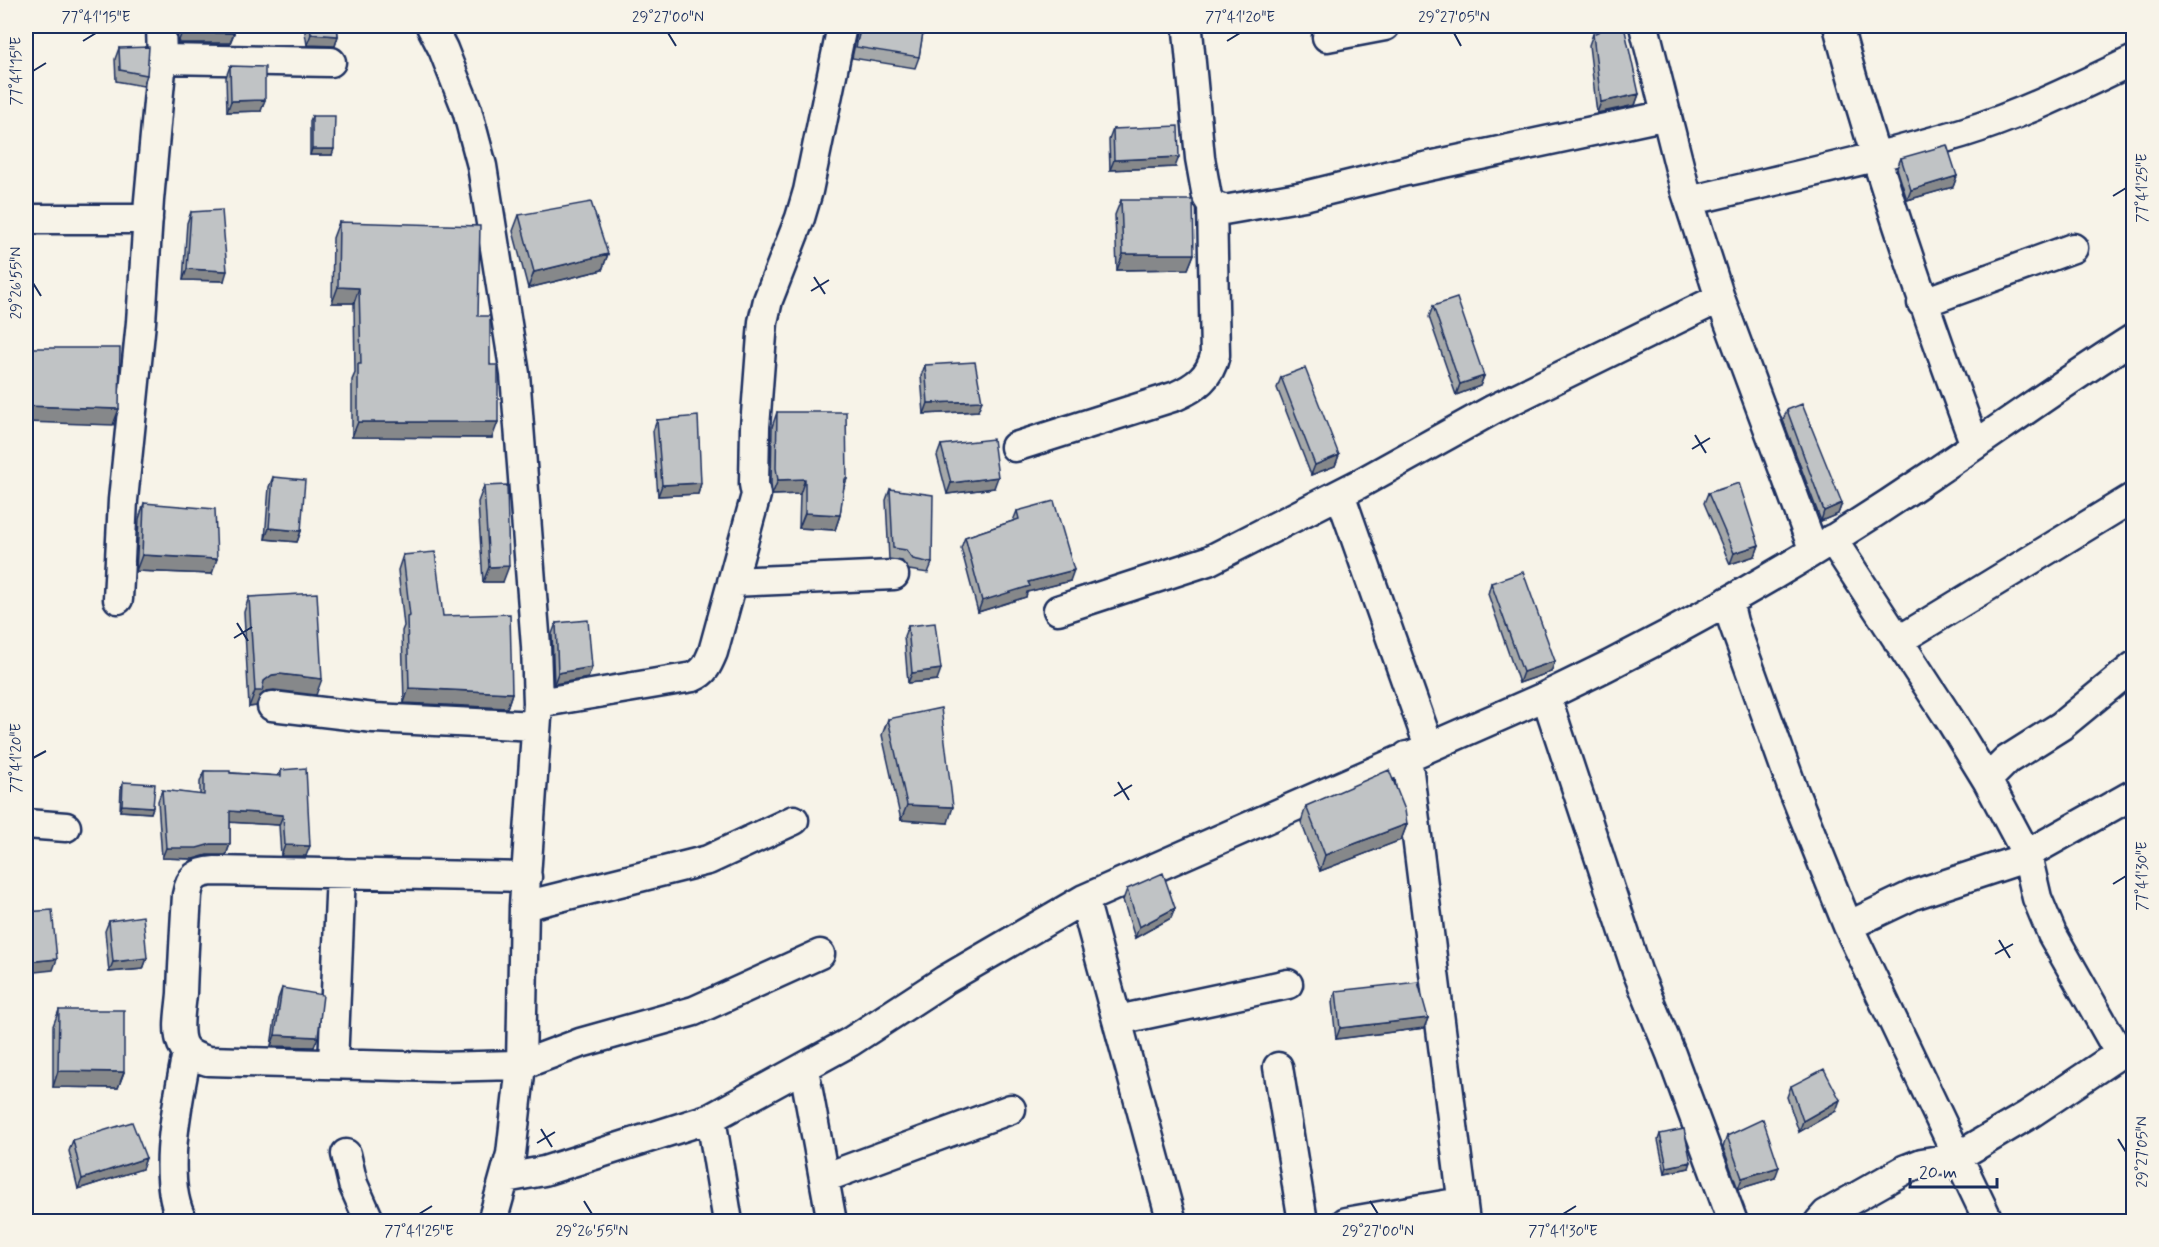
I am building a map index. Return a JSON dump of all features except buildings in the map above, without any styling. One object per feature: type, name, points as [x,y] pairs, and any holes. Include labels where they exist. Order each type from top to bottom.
[{"type":"street","points":[[118,599],[123,500],[141,322],[162,58],[161,26]]},
{"type":"street","points":[[431,26],[443,49],[467,110],[482,166],[515,374],[536,646],[537,714],[524,906],[521,1065],[511,1154],[492,1221]]},
{"type":"street","points":[[272,706],[374,718],[537,714],[693,677],[707,667],[756,495],[754,484],[755,427],[763,322],[768,300],[797,227],[808,191],[842,26]]},
{"type":"street","points":[[1327,37],[1385,26]]},
{"type":"street","points":[[1644,26],[1689,201],[1720,298],[1823,545],[1898,641],[1987,780],[2027,855],[2037,898],[2052,934],[2127,1049],[2028,1115],[1957,1157],[1922,1163],[1904,1170],[1826,1214],[1819,1221]]},
{"type":"street","points":[[1838,26],[1875,156],[1922,303],[1975,445]]},
{"type":"street","points":[[1016,447],[1176,396],[1193,388],[1212,368],[1215,355],[1212,205],[1207,197],[1200,158],[1188,31]]},
{"type":"street","points":[[162,58],[331,62]]},
{"type":"street","points":[[1689,201],[1963,133],[2023,111],[2133,60]]},
{"type":"street","points":[[1212,205],[1224,210],[1305,196],[1406,171],[1667,115]]},
{"type":"street","points":[[26,219],[148,219]]},
{"type":"street","points":[[1922,303],[2073,248]]},
{"type":"street","points":[[1058,610],[1208,561],[1340,494],[1494,410],[1720,298]]},
{"type":"street","points":[[505,1178],[544,1171],[711,1118],[850,1042],[945,980],[1084,899],[1605,668],[1728,601],[1823,545],[1975,445],[2076,374],[2133,339]]},
{"type":"street","points":[[1340,494],[1418,751],[1463,1212],[1346,1221]]},
{"type":"street","points":[[1898,641],[2133,497]]},
{"type":"street","points":[[732,582],[894,575]]},
{"type":"street","points":[[1728,601],[1733,622],[1792,787],[1848,926],[1989,1221]]},
{"type":"street","points":[[1987,780],[2007,760],[2061,726],[2133,666]]},
{"type":"street","points":[[1546,696],[1637,971],[1671,1054],[1733,1221]]},
{"type":"street","points":[[1848,926],[1913,895],[2013,862],[2133,794]]},
{"type":"street","points":[[524,906],[708,860],[794,820]]},
{"type":"street","points":[[26,824],[66,827]]},
{"type":"street","points":[[183,1221],[177,1212],[172,1183],[174,1124],[187,1052],[180,1036],[181,1008],[187,895],[189,882],[195,875],[215,870],[526,877]]},
{"type":"street","points":[[333,1065],[341,873]]},
{"type":"street","points":[[1084,899],[1172,1221]]},
{"type":"street","points":[[187,1052],[208,1061],[438,1067],[521,1065],[580,1043],[693,1011],[820,954]]},
{"type":"street","points":[[1118,1020],[1288,984]]},
{"type":"street","points":[[1278,1068],[1303,1221]]},
{"type":"street","points":[[804,1069],[832,1221]]},
{"type":"street","points":[[824,1178],[1011,1109]]},
{"type":"street","points":[[711,1118],[728,1221]]},
{"type":"street","points":[[346,1154],[353,1184],[370,1221]]}]
